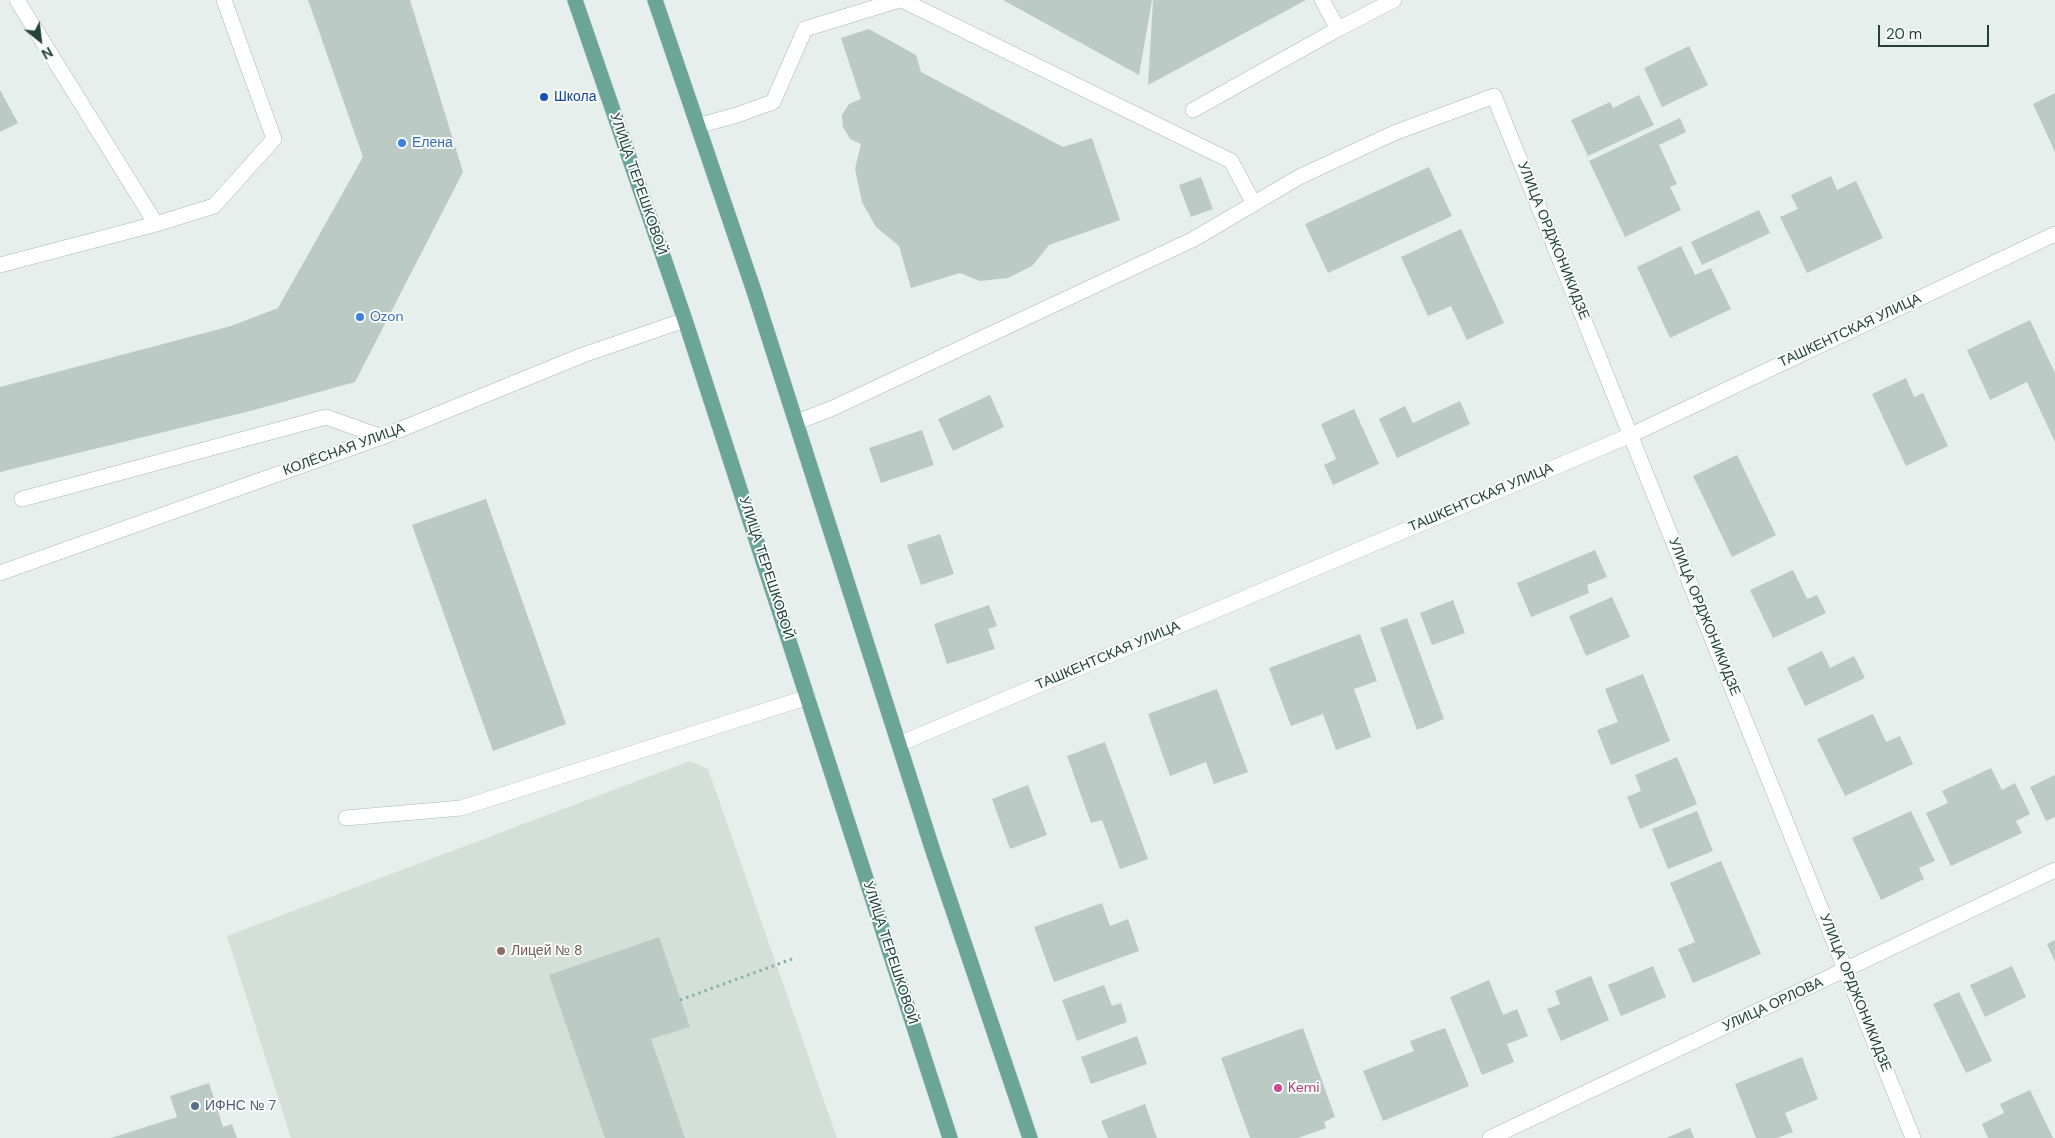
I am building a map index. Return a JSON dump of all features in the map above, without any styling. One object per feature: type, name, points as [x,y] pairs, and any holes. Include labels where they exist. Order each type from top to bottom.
[{"type":"main road","name":"УЛИЦА ТЕРЕШКОВОЙ","points":[[575,0],[684,320],[950,1138]]},
{"type":"main road","points":[[655,0],[797,422],[899,744],[1030,1138]]},
{"type":"street","points":[[17,0],[156,224]]},
{"type":"street","points":[[0,264],[156,224],[214,206],[274,139],[224,0]]},
{"type":"street","points":[[697,126],[773,102],[805,29],[900,0],[1231,161],[1254,204],[1194,239],[833,408],[797,422]]},
{"type":"street","points":[[1322,0],[1338,29]]},
{"type":"street","points":[[1193,110],[1394,0]]},
{"type":"street","name":"УЛИЦА ОРДЖОНИКИДЗЕ","points":[[1254,204],[1300,177],[1394,133],[1494,96],[1913,1138]]},
{"type":"street","name":"ТАШКЕНТСКАЯ УЛИЦА","points":[[899,744],[1631,435],[2055,234]]},
{"type":"street","name":"КОЛЁСНАЯ УЛИЦА","points":[[0,573],[382,438],[583,354],[684,320]]},
{"type":"street","points":[[22,499],[326,417],[382,438]]},
{"type":"street","points":[[346,818],[461,808],[808,697]]},
{"type":"street","name":"УЛИЦА ОРЛОВА","points":[[1490,1138],[1846,971],[2055,870]]},
{"type":"path","points":[[680,1000],[792,959]]},
{"type":"shaded area","name":"Лицей № 8","points":[[690,761],[708,769],[837,1138],[291,1138],[227,936]]},
{"type":"building","points":[[308,0],[410,0],[463,172],[355,382],[254,410],[0,472],[0,387],[231,326],[278,308],[363,157]]},
{"type":"building","points":[[1003,0],[1152,0],[1139,75]]},
{"type":"building","points":[[1153,0],[1306,0],[1148,85]]},
{"type":"building","points":[[869,29],[916,55],[921,72],[1063,147],[1092,138],[1120,220],[1049,245],[1032,266],[1008,278],[980,281],[960,273],[911,288],[899,246],[876,227],[862,202],[855,169],[861,144],[850,139],[843,127],[842,115],[849,104],[861,99],[841,38]]},
{"type":"building","points":[[1689,46],[1708,85],[1662,107],[1644,68]]},
{"type":"building","points":[[0,90],[18,123],[0,132]]},
{"type":"building","points":[[2055,93],[2055,152],[2033,104]]},
{"type":"building","points":[[1639,95],[1654,125],[1588,156],[1571,120],[1610,102],[1613,108]]},
{"type":"building","points":[[1680,118],[1686,132],[1659,145],[1677,184],[1670,187],[1681,210],[1625,237],[1589,161]]},
{"type":"building","points":[[1429,167],[1452,216],[1328,273],[1305,224]]},
{"type":"building","points":[[1831,176],[1837,190],[1856,181],[1883,238],[1807,273],[1780,217],[1798,209],[1791,195]]},
{"type":"building","points":[[1201,177],[1213,209],[1191,217],[1179,185]]},
{"type":"building","points":[[1759,210],[1770,233],[1702,265],[1691,242]]},
{"type":"building","points":[[1461,229],[1504,323],[1467,340],[1451,306],[1428,316],[1401,257]]},
{"type":"building","points":[[1681,246],[1695,275],[1711,268],[1731,309],[1670,338],[1637,267]]},
{"type":"building","points":[[2030,320],[2055,373],[2055,442],[2027,382],[1990,400],[1967,350]]},
{"type":"building","points":[[1906,378],[1914,397],[1923,393],[1948,446],[1906,466],[1872,394]]},
{"type":"building","points":[[990,395],[1004,427],[953,451],[938,419]]},
{"type":"building","points":[[1460,401],[1470,424],[1397,458],[1379,419],[1405,406],[1413,423]]},
{"type":"building","points":[[1354,409],[1379,464],[1333,485],[1324,465],[1336,459],[1321,424]]},
{"type":"building","points":[[922,430],[934,465],[881,483],[869,448]]},
{"type":"building","points":[[1737,455],[1776,535],[1732,557],[1693,476]]},
{"type":"building","points":[[486,499],[566,724],[493,751],[412,525]]},
{"type":"building","points":[[940,534],[954,574],[921,585],[907,545]]},
{"type":"building","points":[[1595,550],[1607,577],[1587,585],[1589,593],[1531,617],[1517,583]]},
{"type":"building","points":[[1793,570],[1807,599],[1817,595],[1826,613],[1773,638],[1750,590]]},
{"type":"building","points":[[1612,597],[1630,637],[1586,656],[1569,616]]},
{"type":"building","points":[[1453,600],[1465,633],[1432,645],[1420,613]]},
{"type":"building","points":[[989,605],[997,626],[988,629],[995,649],[947,664],[934,624]]},
{"type":"building","points":[[1407,618],[1444,719],[1417,730],[1380,628]]},
{"type":"building","points":[[1360,634],[1377,681],[1354,689],[1371,737],[1336,750],[1323,714],[1291,726],[1269,668]]},
{"type":"building","points":[[1822,651],[1830,668],[1854,656],[1865,678],[1805,706],[1787,668]]},
{"type":"building","points":[[1643,674],[1670,741],[1611,765],[1597,730],[1618,722],[1605,689]]},
{"type":"building","points":[[1217,689],[1248,772],[1214,784],[1206,762],[1170,776],[1148,714]]},
{"type":"building","points":[[1873,714],[1886,742],[1900,736],[1913,764],[1845,796],[1817,739]]},
{"type":"building","points":[[1105,742],[1148,859],[1120,869],[1102,820],[1091,823],[1067,756]]},
{"type":"building","points":[[1677,757],[1697,804],[1640,829],[1627,797],[1641,791],[1635,775]]},
{"type":"building","points":[[1991,768],[2002,790],[2015,783],[2030,814],[2016,821],[2022,833],[1951,866],[1926,813],[1948,803],[1942,791]]},
{"type":"building","points":[[2055,775],[2055,817],[2046,821],[2030,787]]},
{"type":"building","points":[[1028,785],[1047,835],[1010,849],[992,799]]},
{"type":"building","points":[[1697,811],[1713,851],[1668,869],[1652,829]]},
{"type":"building","points":[[1911,811],[1935,861],[1919,868],[1924,879],[1881,900],[1852,838]]},
{"type":"building","points":[[1721,861],[1761,954],[1693,983],[1678,949],[1695,942],[1670,883]]},
{"type":"building","points":[[1102,903],[1110,926],[1128,919],[1139,951],[1054,982],[1034,927]]},
{"type":"building","points":[[659,937],[690,1027],[651,1039],[685,1138],[605,1138],[549,975]]},
{"type":"building","points":[[2055,940],[2055,962],[2047,944]]},
{"type":"building","points":[[1653,966],[1666,997],[1621,1016],[1608,985]]},
{"type":"building","points":[[2012,966],[2026,997],[1985,1017],[1970,985]]},
{"type":"building","points":[[1591,976],[1609,1020],[1561,1041],[1547,1009],[1560,1004],[1555,991]]},
{"type":"building","points":[[1489,980],[1503,1015],[1517,1009],[1528,1036],[1507,1044],[1514,1062],[1482,1075],[1450,997]]},
{"type":"building","points":[[1104,985],[1112,1006],[1121,1003],[1127,1022],[1077,1041],[1062,1000]]},
{"type":"building","points":[[1959,992],[1992,1061],[1966,1073],[1933,1004]]},
{"type":"building","name":"Kemi","points":[[1303,1028],[1335,1117],[1324,1122],[1326,1128],[1298,1138],[1250,1138],[1221,1058]]},
{"type":"building","points":[[1445,1028],[1469,1086],[1383,1121],[1363,1071],[1414,1051],[1410,1041]]},
{"type":"building","points":[[1137,1036],[1147,1064],[1091,1084],[1081,1057]]},
{"type":"building","points":[[1802,1057],[1818,1099],[1785,1113],[1793,1132],[1777,1138],[1756,1138],[1735,1084]]},
{"type":"building","name":"ИФНС № 7","points":[[209,1083],[223,1127],[232,1124],[237,1138],[111,1138],[177,1117],[170,1096]]},
{"type":"building","points":[[2030,1090],[2053,1138],[1988,1138],[1982,1124],[2004,1113],[2000,1104]]},
{"type":"building","points":[[1145,1104],[1157,1138],[1108,1138],[1101,1121]]},
{"type":"building","points":[[1690,1128],[1694,1138],[1666,1138]]},
{"type":"place","name":"Школа","points":[[544,97]]},
{"type":"place","name":"Елена","points":[[402,143]]},
{"type":"place","name":"Ozon","points":[[360,317]]},
{"type":"place","name":"Лицей № 8","points":[[501,951]]},
{"type":"place","name":"Kemi","points":[[1278,1088]]},
{"type":"place","name":"ИФНС № 7","points":[[195,1106]]}]
